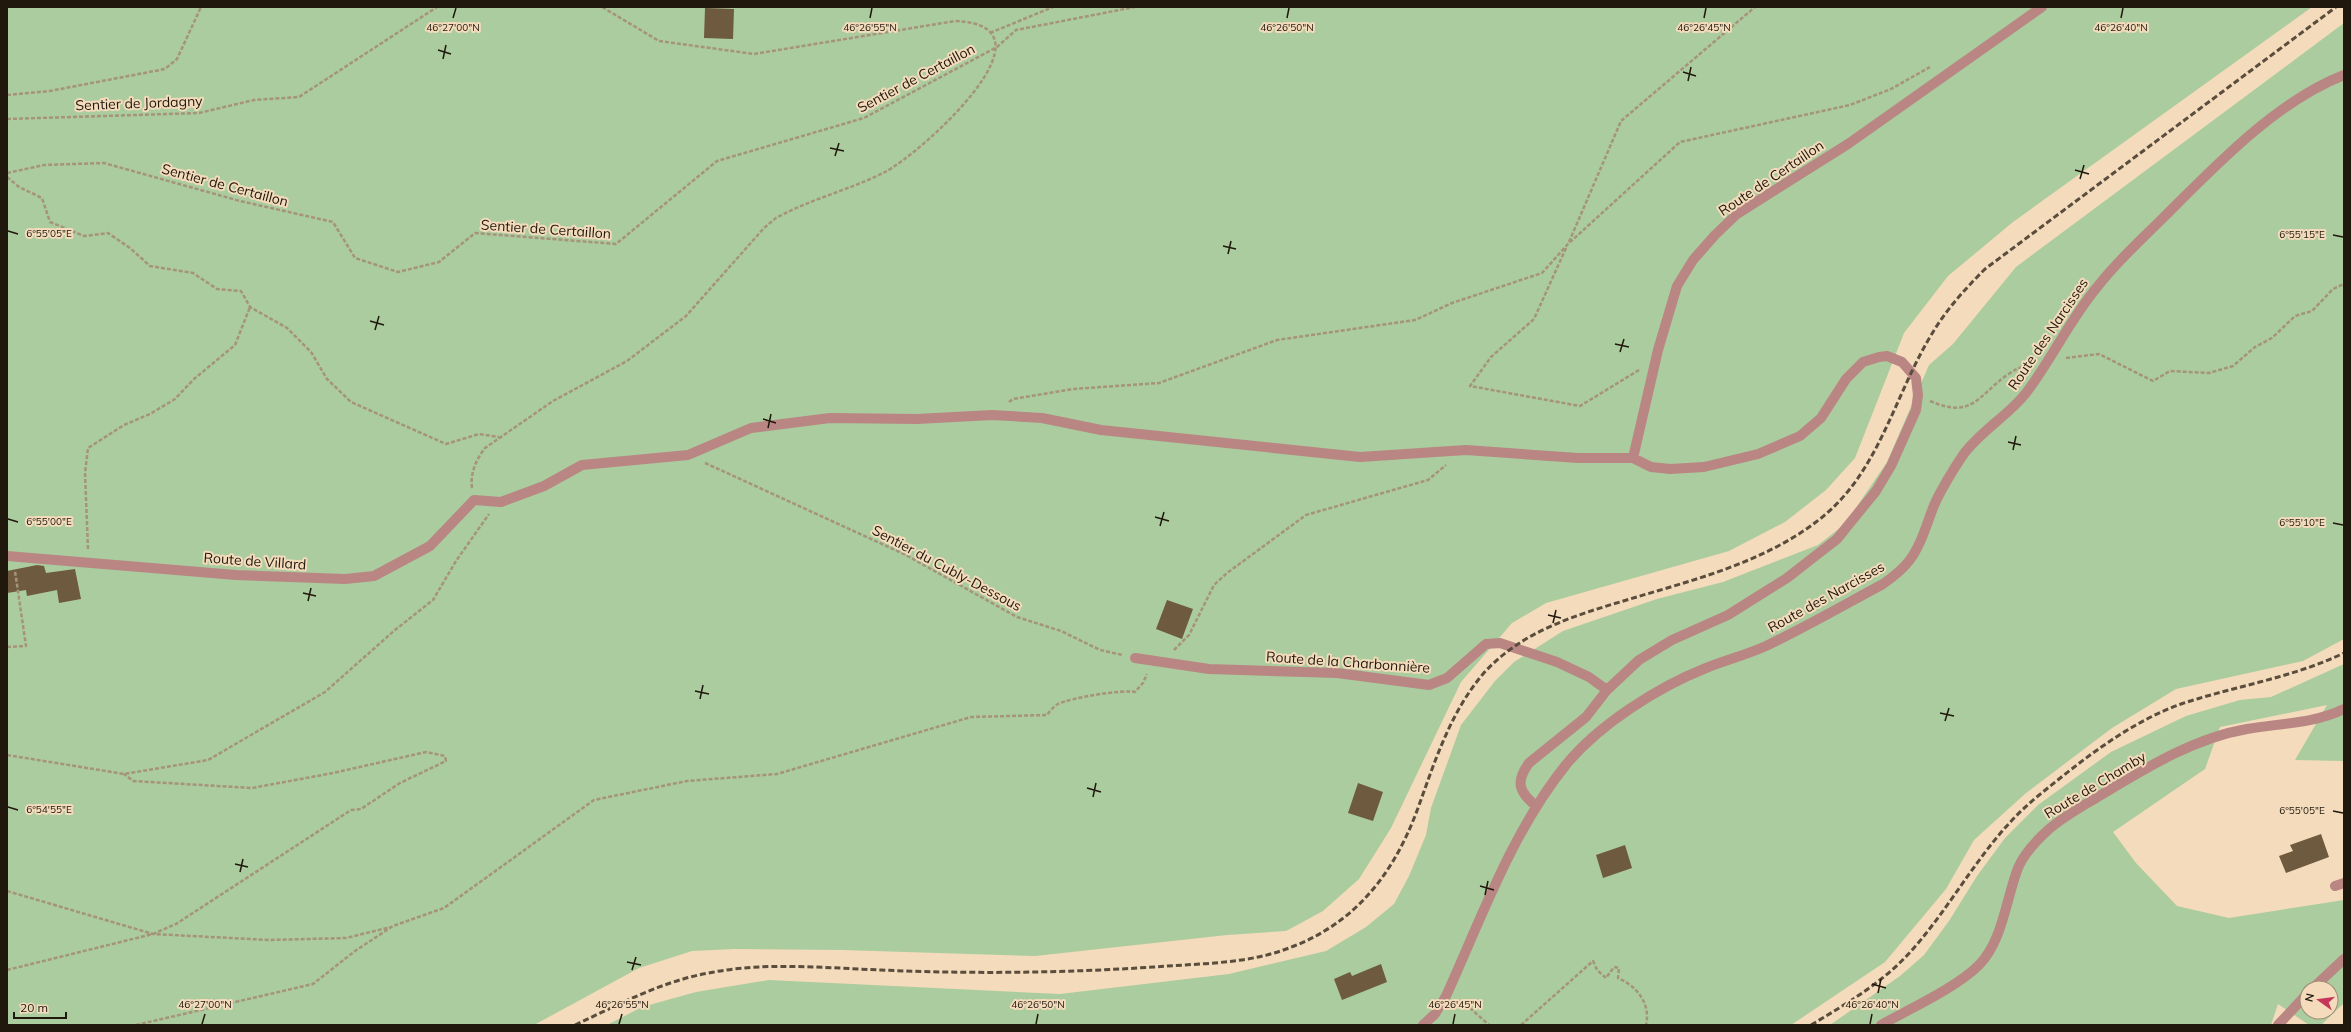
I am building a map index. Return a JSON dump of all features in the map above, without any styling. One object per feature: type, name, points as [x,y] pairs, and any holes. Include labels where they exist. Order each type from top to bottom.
[{"type":"street","name":"Route de Certaillon","points":[[1633,458],[1658,350],[1678,286],[1693,260],[1715,235],[1737,214],[1848,144],[2042,7]]},
{"type":"street","name":"Route des Narcisses","points":[[1422,1025],[1435,1014],[1446,996],[1518,838],[1536,806],[1566,765],[1597,735],[1642,700],[1707,668],[1767,645],[1883,584],[1899,573],[1910,561],[1919,545],[1936,502],[1966,450],[2018,403],[2044,368],[2082,306],[2098,285],[2208,173],[2280,110],[2328,81],[2344,75]]},
{"type":"street","points":[[474,500],[501,502],[544,486],[582,465],[688,455],[751,428],[830,418],[917,419],[992,415],[1042,418],[1101,430],[1360,457],[1466,450],[1578,458],[1633,458],[1651,467],[1670,469],[1730,462],[1773,449],[1800,436],[1821,418],[1855,369],[1863,362],[1886,356],[1902,362],[1916,378],[1918,395],[1916,410],[1891,466],[1876,491],[1837,539],[1787,578],[1728,614],[1654,649],[1639,660],[1607,690],[1586,716],[1529,763],[1524,770],[1520,784],[1523,795],[1536,806]]},
{"type":"street","name":"Route de Villard","points":[[10,556],[297,578],[345,579],[374,576],[430,546],[474,500]]},
{"type":"street","name":"Route de la Charbonnière","points":[[1135,658],[1210,669],[1337,673],[1429,685],[1447,678],[1486,644],[1500,643],[1557,662],[1589,677],[1607,690]]},
{"type":"street","name":"Route de Chamby","points":[[1880,1025],[1963,979],[1979,965],[1996,936],[2019,867],[2028,850],[2060,820],[2118,786],[2204,740],[2247,729],[2276,726],[2329,716],[2344,709]]},
{"type":"street","points":[[2322,980],[2344,959]]},
{"type":"street","points":[[2278,1025],[2299,1003]]},
{"type":"path","points":[[7,95],[50,91],[166,69],[177,59],[201,7]]},
{"type":"path","name":"Sentier de Jordagny","points":[[7,119],[199,113],[254,100],[300,97],[437,7]]},
{"type":"path","points":[[7,755],[124,774],[208,760],[325,692],[395,630],[433,600],[456,561],[489,514],[474,500],[471,480],[477,459],[500,437],[553,401],[627,361],[686,316],[764,228],[776,218],[885,172],[909,157],[938,132],[968,102],[984,79],[996,54],[997,47],[990,33],[976,24],[955,21],[754,54],[659,41],[602,7]]},
{"type":"path","points":[[990,33],[1053,7]]},
{"type":"path","name":"Sentier de Certaillon","points":[[7,173],[44,165],[104,163],[240,201],[334,222],[355,258],[398,272],[438,262],[474,233],[616,244],[717,162],[864,118],[997,47],[1016,30],[1135,7]]},
{"type":"path","points":[[1658,350],[1635,374],[1580,406],[1470,386],[1491,357],[1534,319],[1621,121],[1755,7]]},
{"type":"path","points":[[992,415],[1013,399],[1072,389],[1158,383],[1277,340],[1415,320],[1452,303],[1542,273],[1568,244],[1680,142],[1850,105],[1891,89],[1933,66]]},
{"type":"path","points":[[7,177],[19,187],[42,198],[50,222],[84,236],[108,234],[130,248],[150,266],[194,273],[216,289],[241,291],[250,307],[287,328],[312,352],[327,378],[351,402],[446,444],[479,434],[500,437]]},
{"type":"path","points":[[1918,395],[1941,406],[1956,408],[1971,406],[1995,384],[2021,366],[2053,368],[2062,359],[2099,354],[2153,381],[2170,371],[2209,373],[2233,366],[2255,347],[2272,338],[2296,316],[2312,311],[2333,290],[2344,284]]},
{"type":"path","points":[[89,562],[85,480],[88,448],[124,425],[150,414],[175,399],[194,380],[235,345],[250,307]]},
{"type":"path","name":"Sentier du Cubly-Dessous","points":[[688,455],[904,554],[1017,618],[1061,631],[1100,650],[1135,658]]},
{"type":"path","points":[[1164,663],[1178,644],[1189,635],[1214,585],[1227,573],[1306,515],[1428,480],[1447,465]]},
{"type":"path","points":[[7,647],[26,646],[10,556]]},
{"type":"path","points":[[7,891],[153,934],[269,940],[346,938],[393,926],[444,908],[594,800],[687,781],[777,774],[971,717],[1047,715],[1058,704],[1088,696],[1126,690],[1135,692],[1143,684],[1152,661]]},
{"type":"path","points":[[7,970],[153,934],[176,924],[351,810],[361,808],[400,783],[446,761],[445,756],[426,752],[334,773],[252,788],[133,780],[124,774]]},
{"type":"path","points":[[136,1025],[313,984],[355,951],[393,926]]},
{"type":"path","points":[[1521,1025],[1593,961],[1597,970],[1606,978],[1614,966],[1618,968],[1618,978],[1630,983],[1643,998],[1648,1017],[1646,1025]]},
{"type":"path","points":[[1461,1000],[1489,1025]]},
{"type":"green space","points":[[7,7],[2312,7],[2013,222],[1948,276],[1904,333],[1855,458],[1826,490],[1785,522],[1729,551],[1546,603],[1512,623],[1461,682],[1391,828],[1359,879],[1323,911],[1286,931],[1227,935],[1035,956],[842,950],[734,949],[692,951],[639,968],[534,1025],[7,1025]]},
{"type":"green space","points":[[2344,23],[2344,639],[2303,661],[2176,689],[2112,728],[2026,793],[1974,840],[1946,889],[1885,962],[1791,1025],[607,1025],[642,1007],[696,992],[769,980],[1060,994],[1229,974],[1326,951],[1366,927],[1394,904],[1409,876],[1426,835],[1431,808],[1461,725],[1495,681],[1514,662],[1563,631],[1657,599],[1723,582],[1818,545],[1845,524],[1887,462],[1929,365],[1953,344],[2016,267]]},
{"type":"green space","points":[[2344,664],[2344,761],[2295,760],[2327,705],[2220,727],[2205,769],[2113,832],[2136,863],[2177,906],[2229,918],[2344,900],[2344,1003],[2339,1008],[2339,980],[2299,980],[2299,1018],[2278,1004],[2271,1025],[1830,1025],[1900,976],[1924,955],[1949,921],[1977,876],[2005,838],[2038,805],[2111,752],[2186,716],[2240,700],[2271,697]]},
{"type":"green space","points":[[2302,1020],[2326,1020],[2321,1025],[2309,1025]]},
{"type":"building","points":[[705,8],[734,9],[733,39],[704,38]]},
{"type":"building","points":[[37,565],[44,566],[46,573],[75,569],[81,599],[59,603],[57,590],[27,596],[26,590],[7,593],[7,571]]},
{"type":"building","points":[[1167,600],[1193,609],[1182,639],[1156,629]]},
{"type":"building","points":[[1358,783],[1383,792],[1373,821],[1348,813]]},
{"type":"building","points":[[2321,834],[2329,857],[2286,873],[2279,856],[2293,851],[2290,845]]},
{"type":"building","points":[[1625,845],[1632,868],[1603,878],[1596,855]]},
{"type":"building","points":[[1381,964],[1387,982],[1342,1000],[1334,979],[1350,972],[1352,976]]},
{"type":"railway","points":[[575,1025],[660,987],[696,976],[734,969],[797,966],[915,971],[1017,972],[1085,971],[1154,967],[1225,962],[1253,958],[1295,946],[1320,934],[1342,919],[1362,901],[1379,881],[1394,859],[1407,835],[1437,755],[1452,721],[1471,689],[1498,659],[1514,646],[1550,626],[1590,611],[1726,569],[1773,549],[1816,522],[1837,503],[1855,483],[1882,436],[1917,361],[1936,327],[1955,301],[1985,269],[2336,7]]},
{"type":"railway","points":[[1811,1025],[1865,991],[1902,961],[1929,930],[2002,831],[2038,796],[2106,744],[2142,721],[2181,704],[2304,669],[2344,653]]}]
